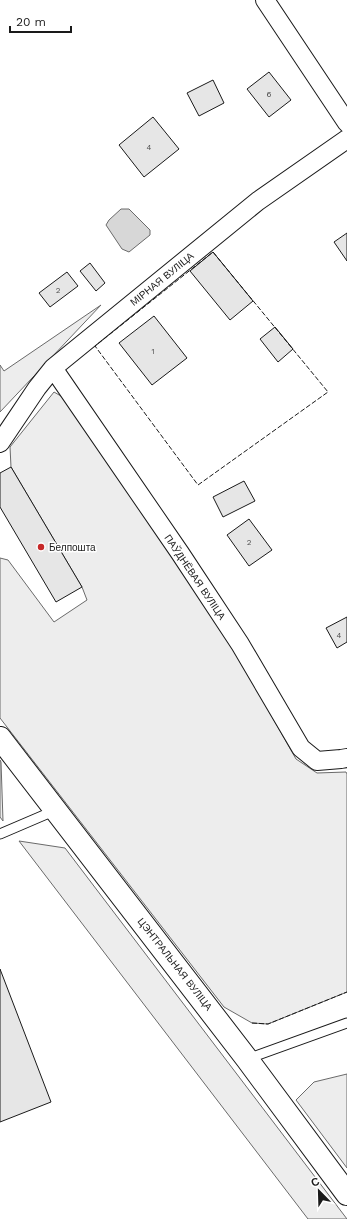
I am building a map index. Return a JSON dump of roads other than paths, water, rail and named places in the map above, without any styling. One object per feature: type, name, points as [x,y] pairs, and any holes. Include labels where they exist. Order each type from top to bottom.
[{"type":"street","points":[[265,0],[347,123]]},
{"type":"street","name":"МІРНАЯ ВУЛІЦА","points":[[0,443],[37,388],[53,368],[258,201],[347,139]]},
{"type":"street","name":"ПАЎДНЁВАЯ ВУЛІЦА","points":[[53,368],[236,637],[301,748],[317,761],[341,760],[347,758]]},
{"type":"street","name":"ЦЭНТРАЛЬНАЯ ВУЛІЦА","points":[[0,738],[247,1059],[347,1194]]},
{"type":"lane","points":[[0,834],[56,810]]},
{"type":"lane","points":[[247,1059],[347,1023]]},
{"type":"place","name":"Белпошта","points":[[41,547]]}]
